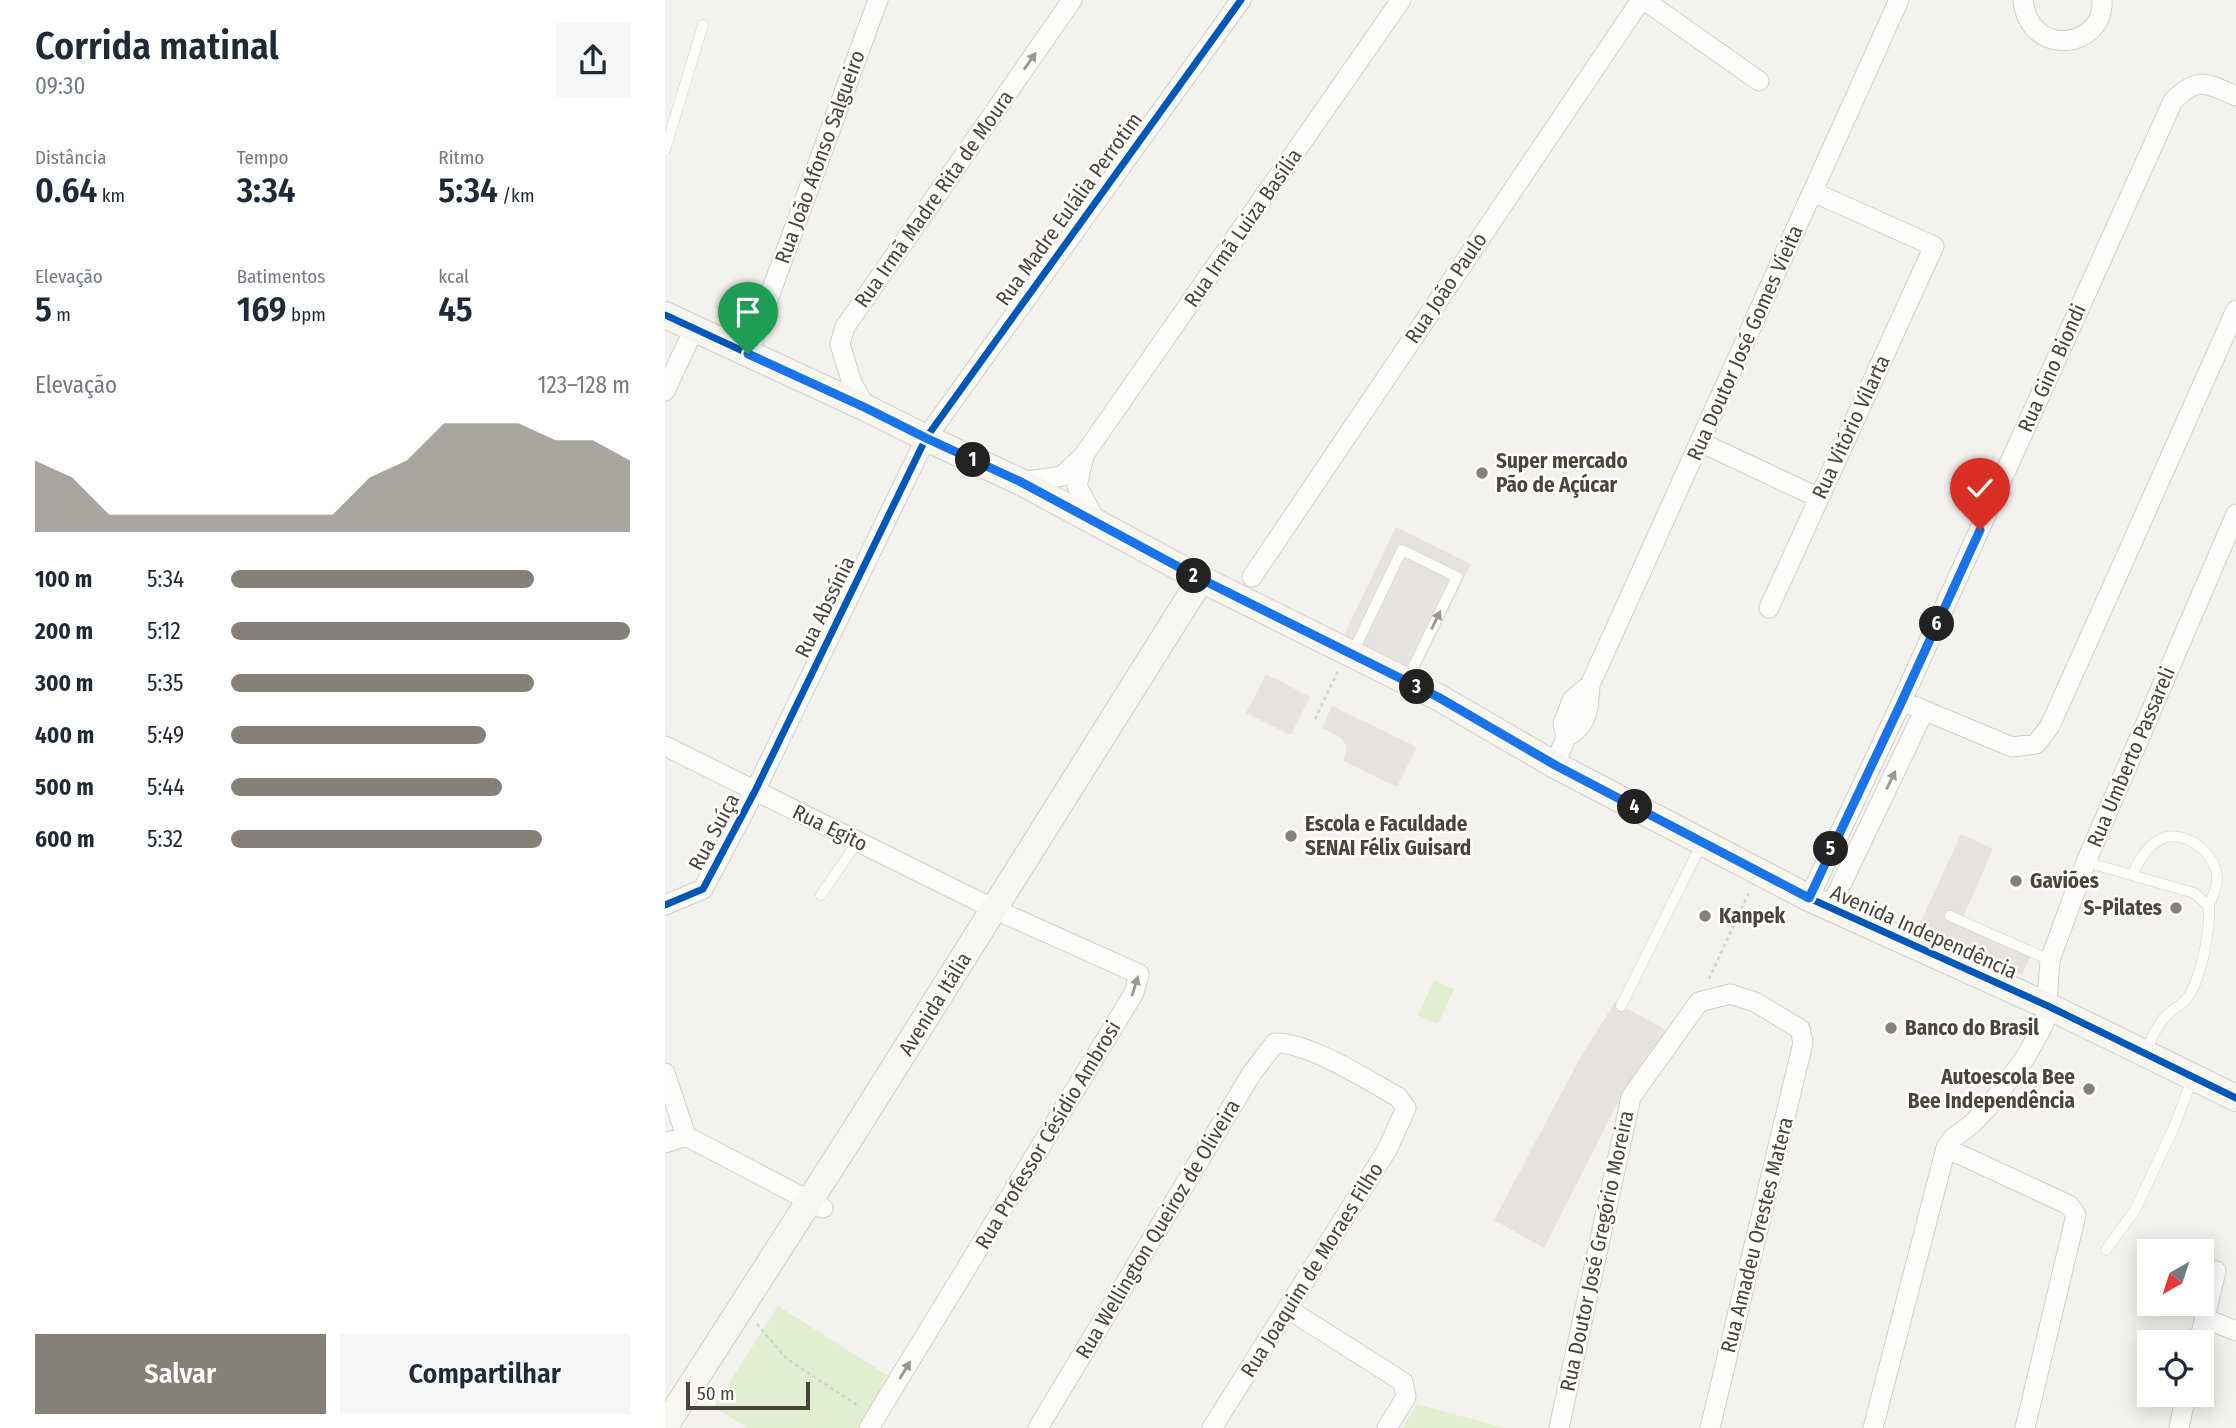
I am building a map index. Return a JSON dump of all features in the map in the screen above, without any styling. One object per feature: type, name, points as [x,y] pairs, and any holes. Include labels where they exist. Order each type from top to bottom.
[{"type":"main road","name":"Avenida Independência","points":[[665,315],[1021,482],[1209,583],[1438,697],[1555,765],[1819,903],[2047,1006],[2236,1098]]},
{"type":"main road","name":"Avenida Itália","points":[[665,1426],[816,1205],[1001,912],[1022,861],[1209,583]]},
{"type":"main road","name":"Avenida Itália","points":[[685,1428],[753,1319],[816,1205]]},
{"type":"street","name":"Rua João Afonso Salgueiro","points":[[748,354],[878,0]]},
{"type":"street","name":"Rua Irmã Madre Rita de Moura","points":[[866,408],[852,383],[840,344],[845,327],[1072,0]]},
{"type":"street","name":"Rua Madre Eulália Perrotim","points":[[926,438],[1241,0]]},
{"type":"street","name":"Rua Irmã Luiza Basília","points":[[1021,482],[1062,476],[1084,455],[1401,0]]},
{"type":"street","points":[[1643,0],[1759,81]]},
{"type":"street","name":"Rua João Paulo","points":[[1252,577],[1643,0]]},
{"type":"street","name":"Rua Doutor José Gomes Vieita","points":[[1555,765],[1566,737],[1579,731],[1589,708],[1590,685],[1899,0]]},
{"type":"street","points":[[2023,0],[2025,14],[2031,26],[2041,35],[2067,41],[2080,37],[2091,29],[2099,18],[2102,0]]},
{"type":"street","name":"Rua Gino Biondi","points":[[1819,903],[1853,802],[1902,701],[2173,101],[2187,87],[2207,83],[2236,96]]},
{"type":"street","name":"Rua Vitório Vilarta","points":[[1769,608],[1934,246],[1813,192]]},
{"type":"street","points":[[1902,701],[2012,747],[2036,744],[2050,726],[2236,310]]},
{"type":"street","points":[[665,391],[694,329]]},
{"type":"street","name":"Rua Abssínia","points":[[755,791],[926,438]]},
{"type":"street","points":[[1700,442],[1819,498]]},
{"type":"street","name":"Rua Irmã Luiza Basília","points":[[1084,455],[1077,486],[1097,523]]},
{"type":"street","name":"Rua Umberto Passareli","points":[[1946,1148],[1953,1138],[1972,1124],[1990,1105],[2025,1058],[2042,1028],[2047,1006],[2050,960],[2085,862],[2236,514]]},
{"type":"street","points":[[1819,903],[1875,813],[1924,711]]},
{"type":"street","name":"Rua Egito","points":[[665,747],[1001,912]]},
{"type":"street","name":"Rua Suíça","points":[[665,905],[703,889],[755,791]]},
{"type":"street","name":"Rua Professor Césídio Ambrosi","points":[[873,1423],[1134,993],[1139,974],[1001,912]]},
{"type":"street","name":"Rua Amadeu Orestes Matera","points":[[1699,1002],[1730,994],[1755,1002],[1800,1029],[1803,1043],[1710,1428]]},
{"type":"street","name":"Rua Doutor José Gregório Moreira","points":[[1559,1428],[1631,1097],[1699,1002]]},
{"type":"street","name":"Rua Wellington Queiroz de Oliveira","points":[[1038,1428],[1252,1073],[1275,1043],[1287,1043]]},
{"type":"street","name":"Rua Joaquim de Moraes Filho","points":[[1212,1428],[1387,1150],[1406,1108],[1398,1097],[1313,1052],[1287,1043]]},
{"type":"street","points":[[665,1073],[686,1136],[816,1205]]},
{"type":"street","points":[[665,1143],[686,1136]]},
{"type":"street","points":[[1873,1428],[1946,1148],[2069,1205],[2076,1215],[2025,1428]]},
{"type":"street","points":[[2202,1330],[2216,1271]]},
{"type":"street","points":[[1288,1310],[1403,1382],[1406,1397],[1387,1428]]},
{"type":"street","points":[[2204,1318],[2236,1331]]},
{"type":"street","points":[[2179,1428],[2183,1407]]},
{"type":"lane","points":[[665,150],[703,25]]},
{"type":"lane","points":[[1350,653],[1402,550],[1457,577],[1406,682]]},
{"type":"lane","points":[[1853,802],[1875,813]]},
{"type":"lane","points":[[2132,875],[2144,853],[2161,839],[2186,837],[2210,855],[2217,879],[2209,906],[2210,925],[2196,980],[2187,999],[2165,1017],[2145,1054]]},
{"type":"lane","points":[[821,895],[858,841]]},
{"type":"lane","points":[[1621,1006],[1702,842]]},
{"type":"lane","points":[[2085,862],[2194,893],[2209,906]]},
{"type":"lane","points":[[1950,916],[2050,960]]},
{"type":"lane","points":[[2106,1250],[2135,1210],[2174,1127],[2193,1077]]},
{"type":"path","points":[[1315,719],[1350,653]]},
{"type":"path","points":[[1699,1002],[1759,871]]},
{"type":"path","points":[[753,1319],[787,1359],[873,1423]]},
{"type":"green space","points":[[1434,980],[1454,989],[1438,1024],[1418,1015]]},
{"type":"green space","points":[[778,1306],[890,1377],[858,1428],[748,1428],[714,1407]]},
{"type":"green space","points":[[1417,1404],[1504,1428],[1402,1428]]},
{"type":"shaded area","points":[[1396,527],[1471,564],[1419,671],[1344,635]]},
{"type":"shaded area","points":[[1266,674],[1310,697],[1291,735],[1246,713]]},
{"type":"shaded area","points":[[1332,706],[1417,747],[1397,787],[1343,761],[1347,747],[1342,738],[1322,728]]},
{"type":"shaded area","points":[[1961,834],[1993,849],[1963,917],[2034,949],[2022,975],[1918,928]]},
{"type":"shaded area","points":[[1615,1002],[1672,1033],[1616,1106],[1544,1248],[1494,1220],[1580,1058]]},
{"type":"cycle path","points":[[665,905],[703,889],[755,791],[926,438],[1241,0]]},
{"type":"cycle path","points":[[665,315],[1021,482],[1201,579],[1438,697],[1555,765],[1809,898],[2048,1006],[2236,1098]]},
{"type":"place","name":"Super mercado Pão de Açúcar","points":[[1482,473]]},
{"type":"place","name":"Escola e Faculdade SENAI Félix Guisard","points":[[1291,836]]},
{"type":"place","name":"Gaviões","points":[[2016,881]]},
{"type":"place","name":"S-Pilates","points":[[2176,908]]},
{"type":"place","name":"Kanpek","points":[[1705,916]]},
{"type":"place","name":"Banco do Brasil","points":[[1891,1028]]},
{"type":"place","name":"Autoescola Bee Bee Independência","points":[[2089,1089]]},
{"type":"route","points":[[748,354],[1021,482],[1201,579],[1438,697],[1555,765],[1809,898],[1980,530]]}]
